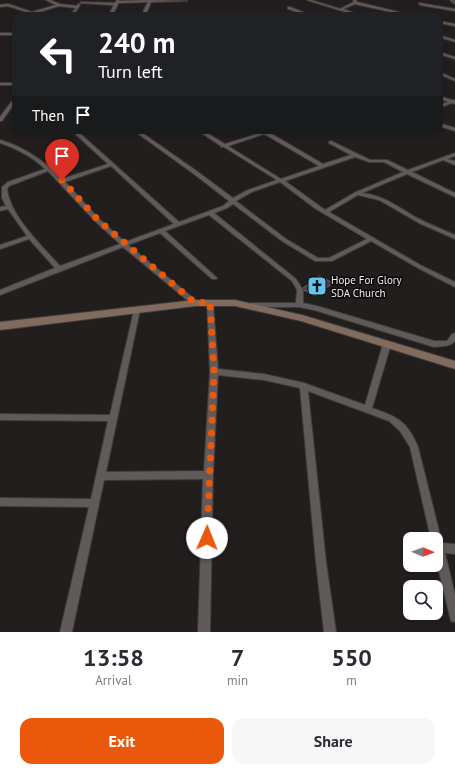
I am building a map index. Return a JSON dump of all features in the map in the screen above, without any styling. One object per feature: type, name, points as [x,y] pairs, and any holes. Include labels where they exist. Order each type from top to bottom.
[{"type":"street","points":[[47,0],[59,5]]},
{"type":"street","points":[[308,0],[346,12]]},
{"type":"street","points":[[451,0],[455,3]]},
{"type":"street","points":[[145,12],[150,1]]},
{"type":"street","points":[[36,12],[59,5],[80,3],[186,1]]},
{"type":"street","points":[[339,10],[355,1],[398,12]]},
{"type":"street","points":[[112,12],[118,2]]},
{"type":"street","points":[[74,12],[80,3]]},
{"type":"street","points":[[420,4],[455,10]]},
{"type":"street","points":[[0,6],[8,5],[25,12]]},
{"type":"street","points":[[289,8],[300,12]]},
{"type":"street","points":[[443,23],[454,25]]},
{"type":"street","points":[[2,36],[12,34]]},
{"type":"street","points":[[443,37],[455,41]]},
{"type":"street","points":[[443,54],[455,58]]},
{"type":"street","points":[[443,75],[455,80]]},
{"type":"street","points":[[0,84],[12,84]]},
{"type":"street","points":[[443,98],[454,102]]},
{"type":"street","points":[[443,105],[454,102]]},
{"type":"street","points":[[0,120],[12,106]]},
{"type":"street","points":[[443,126],[455,130]]},
{"type":"street","points":[[78,134],[179,225]]},
{"type":"street","points":[[141,134],[196,173],[284,240],[317,260],[330,260],[371,239]]},
{"type":"street","points":[[205,134],[280,180],[325,212],[420,267],[455,285]]},
{"type":"street","points":[[223,146],[261,134]]},
{"type":"street","points":[[268,134],[323,166]]},
{"type":"street","points":[[0,141],[28,152],[49,169],[62,180],[98,220],[125,245],[195,303]]},
{"type":"street","points":[[330,142],[369,161],[385,162],[455,195]]},
{"type":"street","points":[[325,212],[356,194],[455,154]]},
{"type":"street","points":[[0,293],[59,269],[225,207],[244,194],[280,180],[355,155]]},
{"type":"street","points":[[444,159],[455,163]]},
{"type":"street","points":[[62,180],[112,164]]},
{"type":"street","points":[[49,169],[18,179],[5,186],[4,190],[9,207],[18,222],[59,269]]},
{"type":"street","points":[[356,194],[369,195],[383,199],[413,218],[455,237]]},
{"type":"street","points":[[0,209],[9,207]]},
{"type":"street","points":[[210,213],[294,280],[300,290],[298,306]]},
{"type":"street","points":[[160,231],[214,278]]},
{"type":"street","points":[[0,248],[31,236]]},
{"type":"street","points":[[204,632],[208,475],[214,372],[210,302]]},
{"type":"street","points":[[0,326],[195,303],[235,303],[302,318],[455,365]]},
{"type":"street","points":[[246,305],[298,306],[315,308],[434,344],[449,343],[455,336]]},
{"type":"street","points":[[66,632],[137,310]]},
{"type":"street","points":[[368,409],[387,344]]},
{"type":"street","points":[[214,372],[264,377],[304,386],[368,409],[398,422],[408,432],[414,447],[434,532]]},
{"type":"street","points":[[304,386],[321,562],[330,632]]},
{"type":"street","points":[[0,417],[113,418]]},
{"type":"street","points":[[100,476],[208,475]]},
{"type":"street","points":[[0,502],[94,503]]},
{"type":"street","points":[[443,548],[455,549]]},
{"type":"street","points":[[443,568],[455,617]]},
{"type":"building","name":"Hope For Glory SDA Church","points":[[319,276],[333,283],[315,296],[304,290],[303,288]]},
{"type":"place","name":"Hope For Glory SDA Church","points":[[317,286]]},
{"type":"route","points":[[62,180],[98,220],[125,245],[195,303],[210,302],[214,372],[208,475],[207,538]]}]
